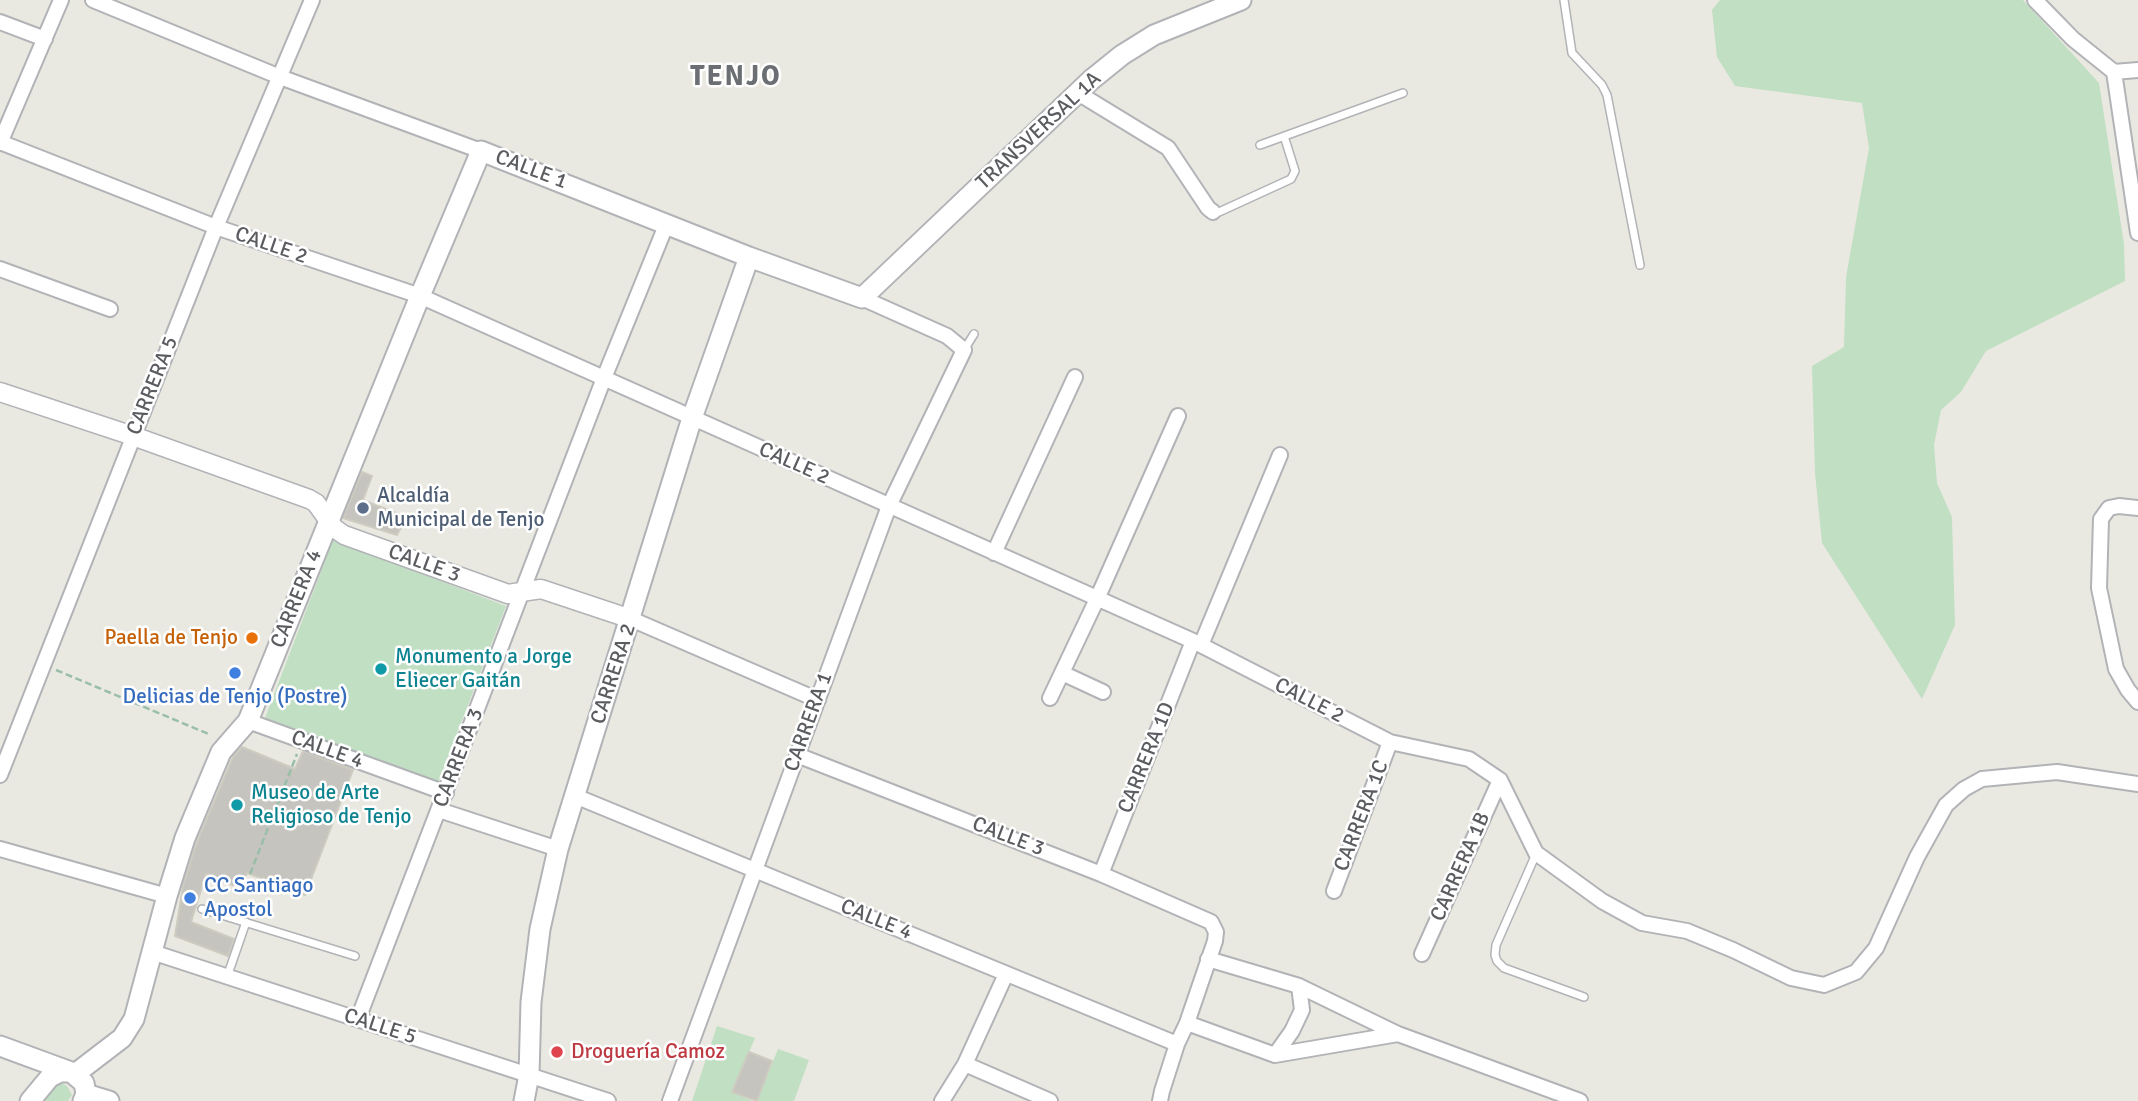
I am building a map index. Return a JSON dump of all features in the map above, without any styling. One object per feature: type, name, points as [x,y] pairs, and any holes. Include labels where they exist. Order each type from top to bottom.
[{"type":"main road","name":"TRANSVERSAL 1A","points":[[862,298],[1078,93],[1122,55],[1154,35],[1241,0]]},
{"type":"main road","name":"CALLE 1","points":[[481,151],[749,257],[862,298]]},
{"type":"main road","name":"CARRERA 4","points":[[80,1086],[127,1033],[134,1019],[185,838],[221,752],[248,722],[481,151]]},
{"type":"main road","name":"CARRERA 2","points":[[524,1101],[529,1075],[531,1002],[540,929],[558,849],[692,418],[749,257]]},
{"type":"main road","points":[[2,1047],[33,1096],[50,1077],[60,1072],[80,1086]]},
{"type":"main road","points":[[2,1047],[109,1101]]},
{"type":"street","points":[[0,142],[61,0]]},
{"type":"street","name":"CALLE 1","points":[[93,0],[280,77],[481,151]]},
{"type":"street","name":"CARRERA 5","points":[[0,775],[216,227],[312,0]]},
{"type":"street","points":[[2035,0],[2073,38],[2113,72],[2138,233]]},
{"type":"street","points":[[0,22],[45,39]]},
{"type":"street","points":[[2113,72],[2138,70]]},
{"type":"street","points":[[1078,93],[1168,148],[1213,212]]},
{"type":"street","name":"CALLE 2","points":[[0,142],[216,227],[420,296],[1197,643],[1390,742],[1469,759],[1500,780],[1536,853]]},
{"type":"street","name":"CARRERA 3","points":[[358,1019],[604,378],[667,223]]},
{"type":"street","points":[[0,269],[110,309]]},
{"type":"street","name":"CALLE 1","points":[[862,298],[947,336],[964,350]]},
{"type":"street","name":"CARRERA 1","points":[[670,1101],[889,506],[964,350]]},
{"type":"street","points":[[994,553],[1074,377]]},
{"type":"street","name":"CALLE 3","points":[[0,392],[309,499],[316,503],[334,528],[344,535],[508,594],[541,589],[631,619],[818,700]]},
{"type":"street","points":[[1050,698],[1178,416]]},
{"type":"street","name":"CARRERA 1D","points":[[1101,874],[1197,643],[1280,455]]},
{"type":"street","points":[[2138,508],[2109,508],[2101,519],[2099,588],[2116,668],[2138,702]]},
{"type":"street","points":[[1062,673],[1103,692]]},
{"type":"street","name":"CALLE 4","points":[[248,722],[446,793]]},
{"type":"street","name":"CARRERA 1C","points":[[1334,891],[1390,742]]},
{"type":"street","name":"CALLE 3","points":[[797,755],[1206,918],[1215,925],[1215,940],[1208,959]]},
{"type":"street","points":[[1536,853],[1602,901],[1642,923],[1687,931],[1791,978],[1824,985],[1856,972],[1876,948],[1923,846],[1946,805],[1964,789],[1982,779],[2057,772],[2138,784]]},
{"type":"street","name":"CARRERA 1B","points":[[1422,954],[1500,780]]},
{"type":"street","name":"CALLE 4","points":[[575,796],[1177,1044]]},
{"type":"street","points":[[439,810],[558,849]]},
{"type":"street","points":[[0,849],[167,896]]},
{"type":"street","name":"CALLE 5","points":[[152,952],[608,1101]]},
{"type":"street","points":[[1160,1101],[1177,1044],[1208,959],[1300,986],[1398,1034],[1580,1101]]},
{"type":"street","points":[[942,1101],[965,1065],[1006,974]]},
{"type":"street","points":[[1275,1055],[1292,1031],[1302,1010],[1300,986]]},
{"type":"street","points":[[1186,1023],[1275,1055],[1398,1034]]},
{"type":"street","points":[[965,1065],[1050,1101]]},
{"type":"lane","points":[[1564,0],[1572,53],[1602,85],[1607,95],[1640,265]]},
{"type":"lane","points":[[1259,145],[1403,93]]},
{"type":"lane","points":[[1213,212],[1219,212],[1291,179],[1295,171],[1284,136]]},
{"type":"lane","points":[[964,350],[974,334]]},
{"type":"lane","points":[[1536,853],[1496,945],[1495,955],[1504,968],[1584,997]]},
{"type":"lane","points":[[202,909],[355,956]]},
{"type":"lane","points":[[228,977],[246,922]]},
{"type":"path","points":[[43,665],[229,743]]},
{"type":"path","points":[[250,874],[302,741]]},
{"type":"green space","points":[[1720,0],[2023,0],[2099,83],[2124,244],[2125,281],[1986,351],[1961,392],[1941,410],[1934,445],[1937,483],[1952,517],[1955,625],[1922,699],[1822,543],[1815,473],[1812,366],[1844,347],[1846,277],[1869,148],[1862,103],[1735,86],[1717,57],[1712,10]]},
{"type":"green space","points":[[333,540],[506,606],[438,783],[265,718]]},
{"type":"green space","points":[[717,1026],[755,1038],[732,1092],[752,1101],[692,1101]]},
{"type":"green space","points":[[778,1049],[809,1060],[794,1101],[757,1101]]},
{"type":"green space","points":[[61,1083],[67,1086],[72,1095],[68,1101],[41,1101],[51,1085]]},
{"type":"building","name":"Alcaldía Municipal de Tenjo","points":[[362,472],[372,476],[363,500],[406,517],[397,535],[343,518]]},
{"type":"building","points":[[242,747],[295,769],[303,751],[353,770],[305,895],[247,873],[240,888],[206,874],[191,922],[234,939],[228,956],[175,936],[183,886],[197,842],[233,757]]},
{"type":"building","points":[[749,1052],[772,1061],[757,1101],[732,1092]]},
{"type":"place","name":"Alcaldía Municipal de Tenjo","points":[[363,508]]},
{"type":"place","name":"Paella de Tenjo","points":[[252,638]]},
{"type":"place","name":"Monumento a Jorge Eliecer Gaitán","points":[[381,669]]},
{"type":"place","name":"Delicias de Tenjo (Postre)","points":[[235,673]]},
{"type":"place","name":"Museo de Arte Religioso de Tenjo","points":[[237,805]]},
{"type":"place","name":"CC Santiago Apostol","points":[[190,898]]},
{"type":"place","name":"Droguería Camoz","points":[[557,1052]]},
{"type":"district","name":"TENJO","points":[[736,78]]}]
